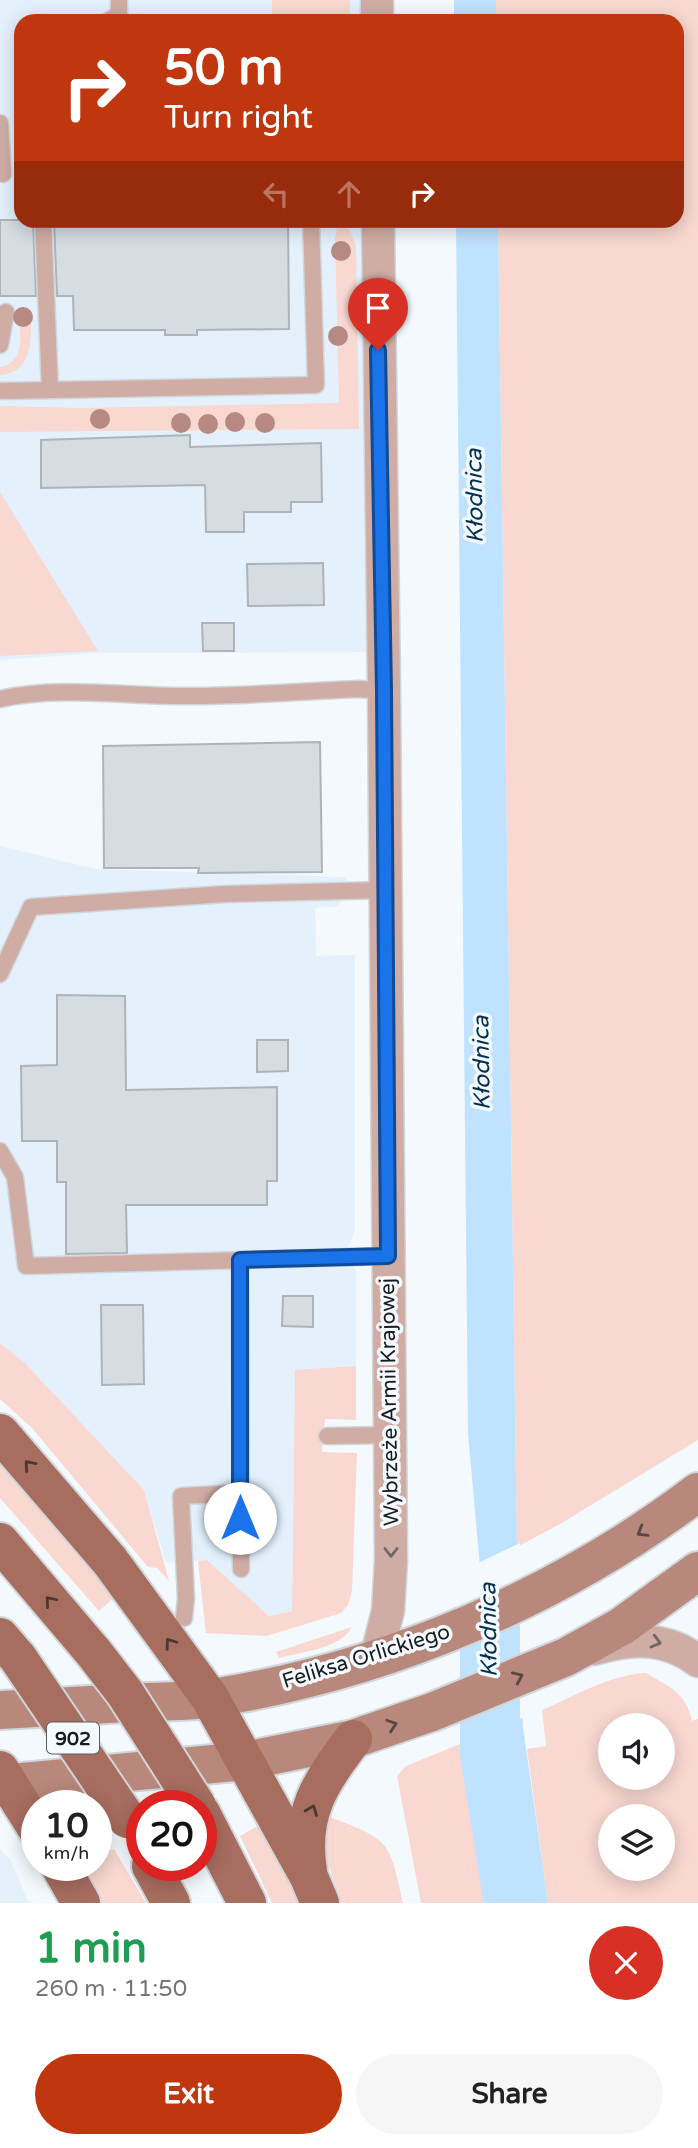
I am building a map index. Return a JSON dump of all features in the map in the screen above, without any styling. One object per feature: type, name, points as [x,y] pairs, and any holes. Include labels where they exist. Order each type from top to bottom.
[{"type":"main road","points":[[0,1433],[110,1561],[210,1698],[315,1890]]},
{"type":"main road","points":[[0,1542],[125,1693],[186,1790]]},
{"type":"main road","name":"902","points":[[9,1648],[126,1821]]},
{"type":"main road","points":[[315,1890],[306,1827],[323,1779],[353,1739]]},
{"type":"main road","points":[[4,1780],[21,1805]]},
{"type":"main road","points":[[217,1844],[247,1903]]},
{"type":"main road","points":[[68,1881],[80,1903]]},
{"type":"main road","points":[[159,1881],[171,1903]]},
{"type":"street","name":"Wybrzeże Armii Krajowej","points":[[376,1658],[388,1611],[391,1560],[377,228]]},
{"type":"street","name":"Feliksa Orlickiego","points":[[0,1710],[210,1698],[290,1682],[376,1658],[429,1640],[562,1581],[658,1522],[698,1492]]},
{"type":"street","points":[[566,1657],[622,1626],[698,1571]]},
{"type":"street","points":[[4,1780],[245,1761],[353,1739],[432,1712],[566,1657],[620,1641],[646,1639],[685,1651],[698,1661]]},
{"type":"lane","points":[[0,123],[2,174]]},
{"type":"lane","points":[[43,228],[50,390]]},
{"type":"lane","points":[[0,391],[316,385],[311,228]]},
{"type":"lane","points":[[0,345],[6,312]]},
{"type":"lane","points":[[0,699],[18,695],[50,694],[194,696],[359,689],[384,691]]},
{"type":"lane","points":[[0,974],[31,907],[225,894],[385,890]]},
{"type":"lane","points":[[0,1151],[15,1177],[26,1266],[388,1256]]},
{"type":"lane","points":[[240,1260],[241,1569]]},
{"type":"lane","points":[[327,1436],[389,1435]]},
{"type":"lane","points":[[184,1618],[186,1598],[181,1496],[240,1493]]},
{"type":"shaded area","points":[[0,0],[362,0],[362,14],[14,14],[14,228],[365,228],[369,652],[101,653],[0,660]]},
{"type":"shaded area","points":[[272,0],[350,0],[350,14],[272,14]]},
{"type":"shaded area","points":[[496,0],[698,0],[698,1440],[517,1547],[498,228],[684,228],[684,14],[496,14]]},
{"type":"shaded area","points":[[347,228],[356,246],[359,429],[0,432],[0,406],[80,408],[339,403],[335,238],[337,229]]},
{"type":"shaded area","points":[[30,311],[30,342],[25,360],[11,373],[0,375],[0,367],[9,364],[18,353],[18,313]]},
{"type":"shaded area","points":[[0,492],[98,651],[0,656]]},
{"type":"shaded area","points":[[0,846],[96,869],[346,877],[347,891],[337,907],[315,908],[316,956],[355,955],[355,1230],[349,1245],[349,1257],[356,1271],[356,1366],[295,1371],[292,1611],[269,1616],[207,1560],[166,1563],[144,1490],[25,1363],[0,1343]]},
{"type":"shaded area","points":[[0,1343],[25,1363],[144,1490],[169,1581],[157,1568],[148,1567],[32,1428],[0,1399]]},
{"type":"shaded area","points":[[356,1366],[356,1420],[325,1419],[322,1452],[357,1453],[352,1591],[348,1605],[341,1613],[267,1636],[206,1633],[198,1561],[207,1560],[269,1616],[292,1611],[295,1370]]},
{"type":"shaded area","points":[[0,1456],[117,1595],[99,1611],[0,1498]]},
{"type":"shaded area","points":[[352,1627],[339,1640],[319,1649],[279,1658],[276,1652]]},
{"type":"shaded area","points":[[646,1673],[676,1692],[686,1704],[692,1721],[698,1719],[698,1903],[548,1903],[527,1749],[546,1746],[542,1710],[618,1678]]},
{"type":"shaded area","points":[[494,1730],[510,1903],[421,1903],[397,1776],[406,1766]]},
{"type":"shaded area","points":[[330,1817],[366,1832],[384,1846],[394,1867],[403,1903],[342,1903],[324,1853]]},
{"type":"shaded area","points":[[261,1824],[300,1903],[272,1903],[240,1836]]},
{"type":"shaded area","points":[[0,1849],[10,1859],[29,1903],[0,1903]]},
{"type":"shaded area","points":[[112,1850],[126,1869],[126,1881],[133,1881],[146,1903],[99,1903],[87,1881],[112,1881]]},
{"type":"water","points":[[454,0],[496,0],[496,14],[454,14]]},
{"type":"water","points":[[456,228],[498,228],[517,1547],[523,1727],[548,1903],[510,1903],[468,1433]]},
{"type":"pier","points":[[520,1543],[527,1716],[491,1731],[476,1564]]},
{"type":"building","points":[[0,220],[14,220],[14,228],[33,228],[36,296],[0,296]]},
{"type":"building","points":[[54,228],[288,228],[289,329],[197,330],[197,335],[165,335],[165,330],[74,330],[73,296],[57,296]]},
{"type":"building","points":[[190,435],[190,447],[321,443],[322,502],[291,502],[291,512],[244,512],[244,532],[206,532],[205,485],[41,488],[41,440]]},
{"type":"building","points":[[323,563],[324,605],[248,606],[247,564]]},
{"type":"building","points":[[202,623],[234,623],[234,651],[203,651]]},
{"type":"building","points":[[320,742],[322,872],[198,873],[199,868],[104,868],[103,746]]},
{"type":"building","points":[[57,995],[125,996],[126,1090],[277,1087],[277,1181],[267,1181],[267,1205],[126,1205],[127,1253],[66,1254],[66,1182],[57,1182],[57,1141],[22,1141],[21,1066],[57,1065]]},
{"type":"building","points":[[257,1040],[288,1040],[288,1071],[257,1072]]},
{"type":"building","points":[[283,1296],[313,1296],[313,1327],[282,1326]]},
{"type":"building","points":[[101,1305],[143,1305],[144,1384],[102,1385]]},
{"type":"waterway","name":"Kłodnica","points":[[490,1628],[490,1753],[514,1903]]},
{"type":"route","points":[[240,1518],[240,1260],[388,1256],[384,691],[378,350]]}]
